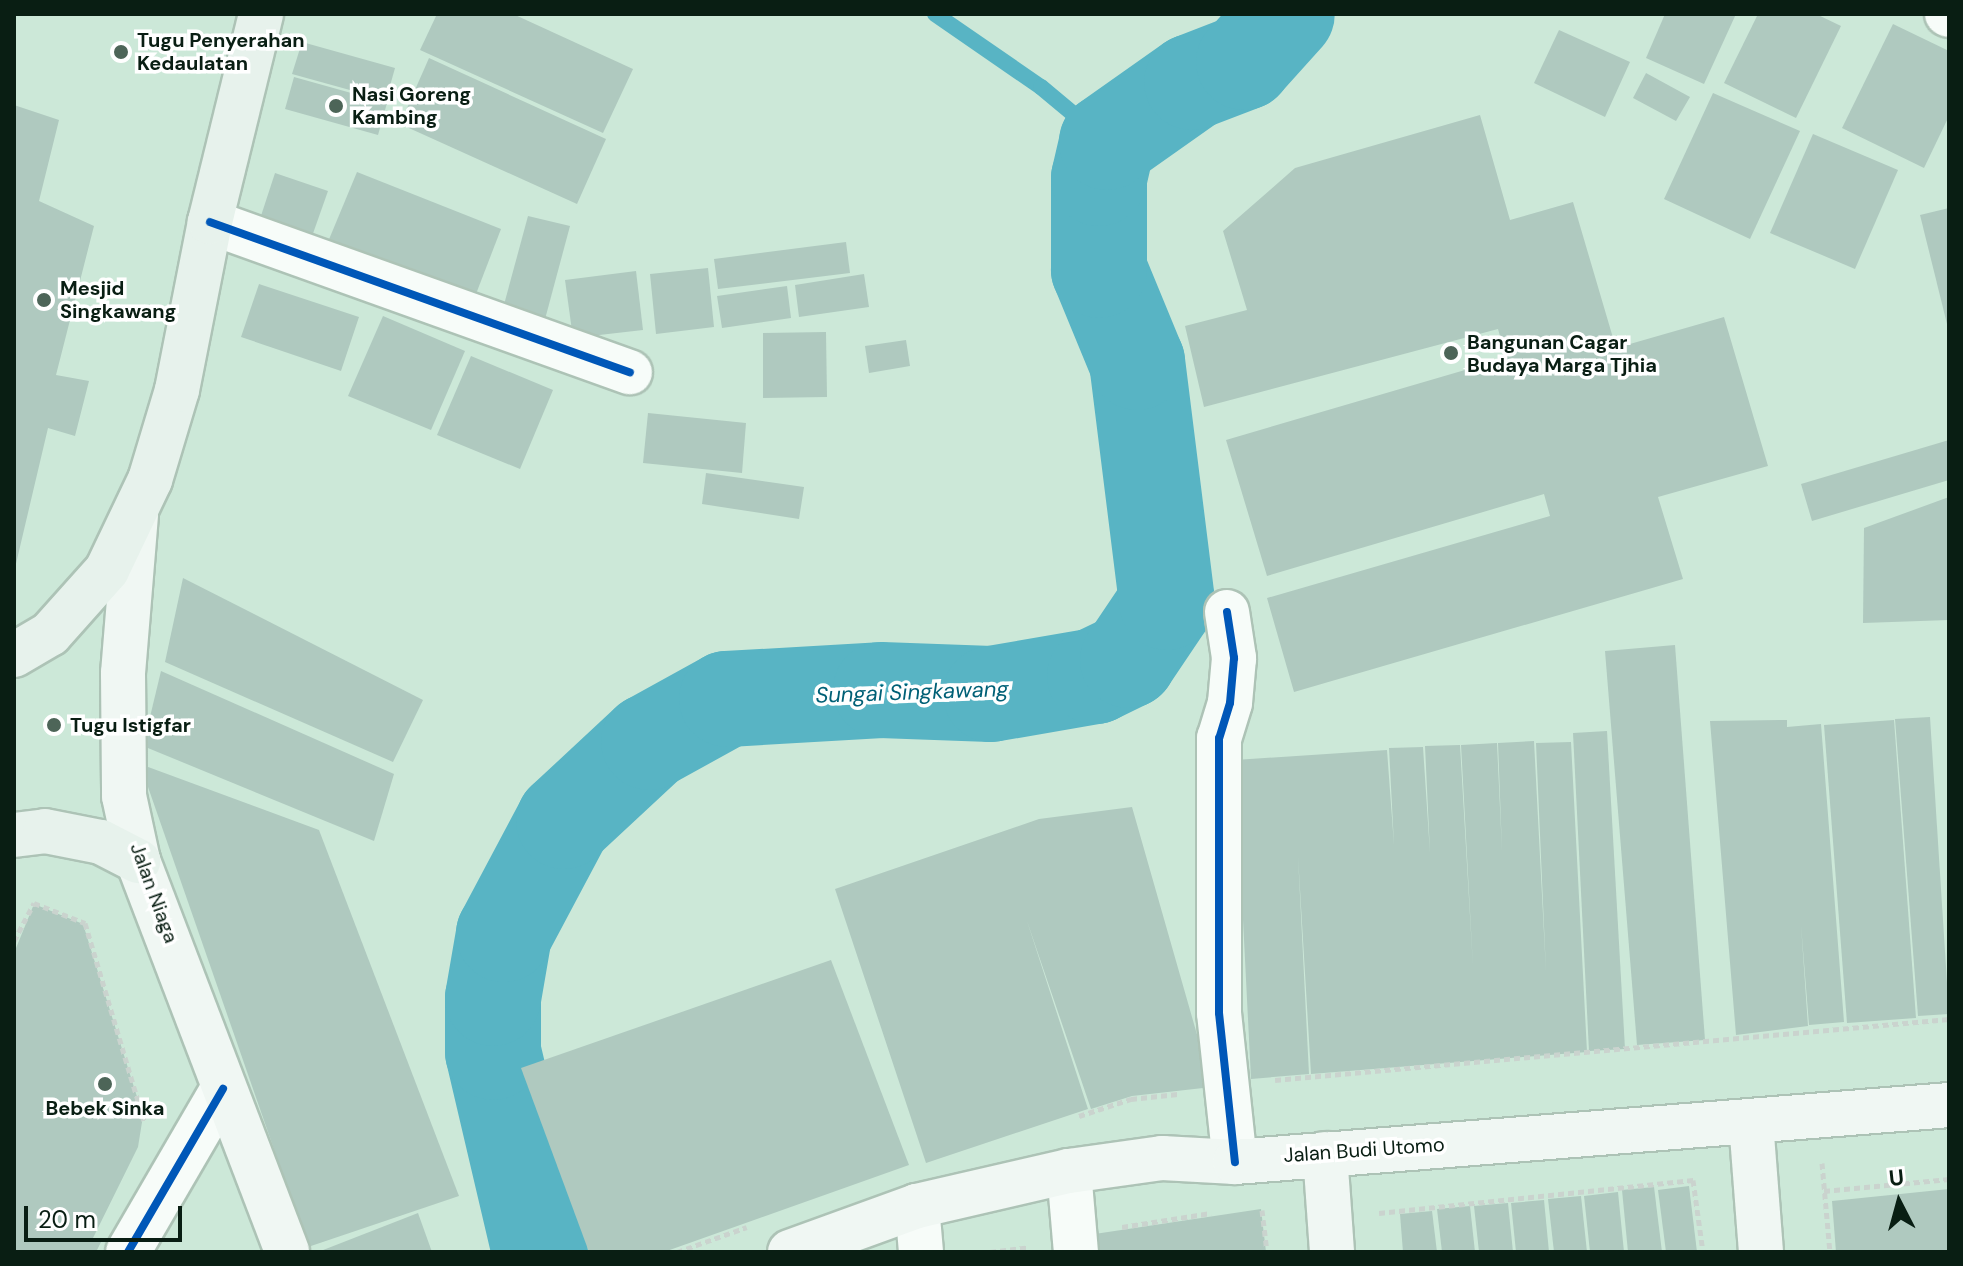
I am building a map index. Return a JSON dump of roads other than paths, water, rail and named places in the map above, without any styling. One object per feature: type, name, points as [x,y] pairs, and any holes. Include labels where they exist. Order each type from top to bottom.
[{"type":"main road","points":[[14,655],[50,634],[107,570],[136,515],[177,390],[210,222],[261,14]]},
{"type":"main road","name":"Jalan Niaga","points":[[136,515],[123,673],[124,796],[138,861],[166,924],[223,1089],[287,1252]]},
{"type":"main road","points":[[14,835],[45,831],[101,842],[138,861]]},
{"type":"main road","name":"Jalan Budi Utomo","points":[[790,1252],[917,1206],[1069,1171],[1162,1158],[1235,1162],[1949,1105]]},
{"type":"main road","points":[[1751,1122],[1761,1252]]},
{"type":"main road","points":[[1325,1154],[1332,1252]]},
{"type":"street","points":[[210,222],[630,372]]},
{"type":"street","points":[[1227,612],[1234,658],[1230,703],[1219,738],[1219,1013],[1235,1162]]},
{"type":"street","points":[[128,1252],[223,1089]]},
{"type":"street","points":[[1069,1171],[1093,1240]]},
{"type":"street","points":[[917,1206],[921,1252]]},
{"type":"waterway","points":[[935,14],[1041,87],[1107,142]]},
{"type":"waterway","name":"Sungai Singkawang","points":[[540,1252],[493,1052],[493,998],[504,934],[564,821],[649,742],[727,699],[881,690],[991,694],[1095,676],[1128,660],[1167,602],[1137,362],[1099,270],[1099,178],[1107,142],[1192,82],[1244,62],[1287,14]]},
{"type":"place","name":"Tugu Penyerahan Kedaulatan","points":[[121,52]]},
{"type":"place","name":"Nasi Goreng Kambing","points":[[336,106]]},
{"type":"place","name":"Mesjid Singkawang","points":[[44,300]]},
{"type":"place","name":"Bangunan Cagar Budaya Marga Tjhia","points":[[1451,353]]},
{"type":"place","name":"Tugu Istigfar","points":[[54,725]]},
{"type":"place","name":"Bebek Sinka","points":[[105,1084]]}]
